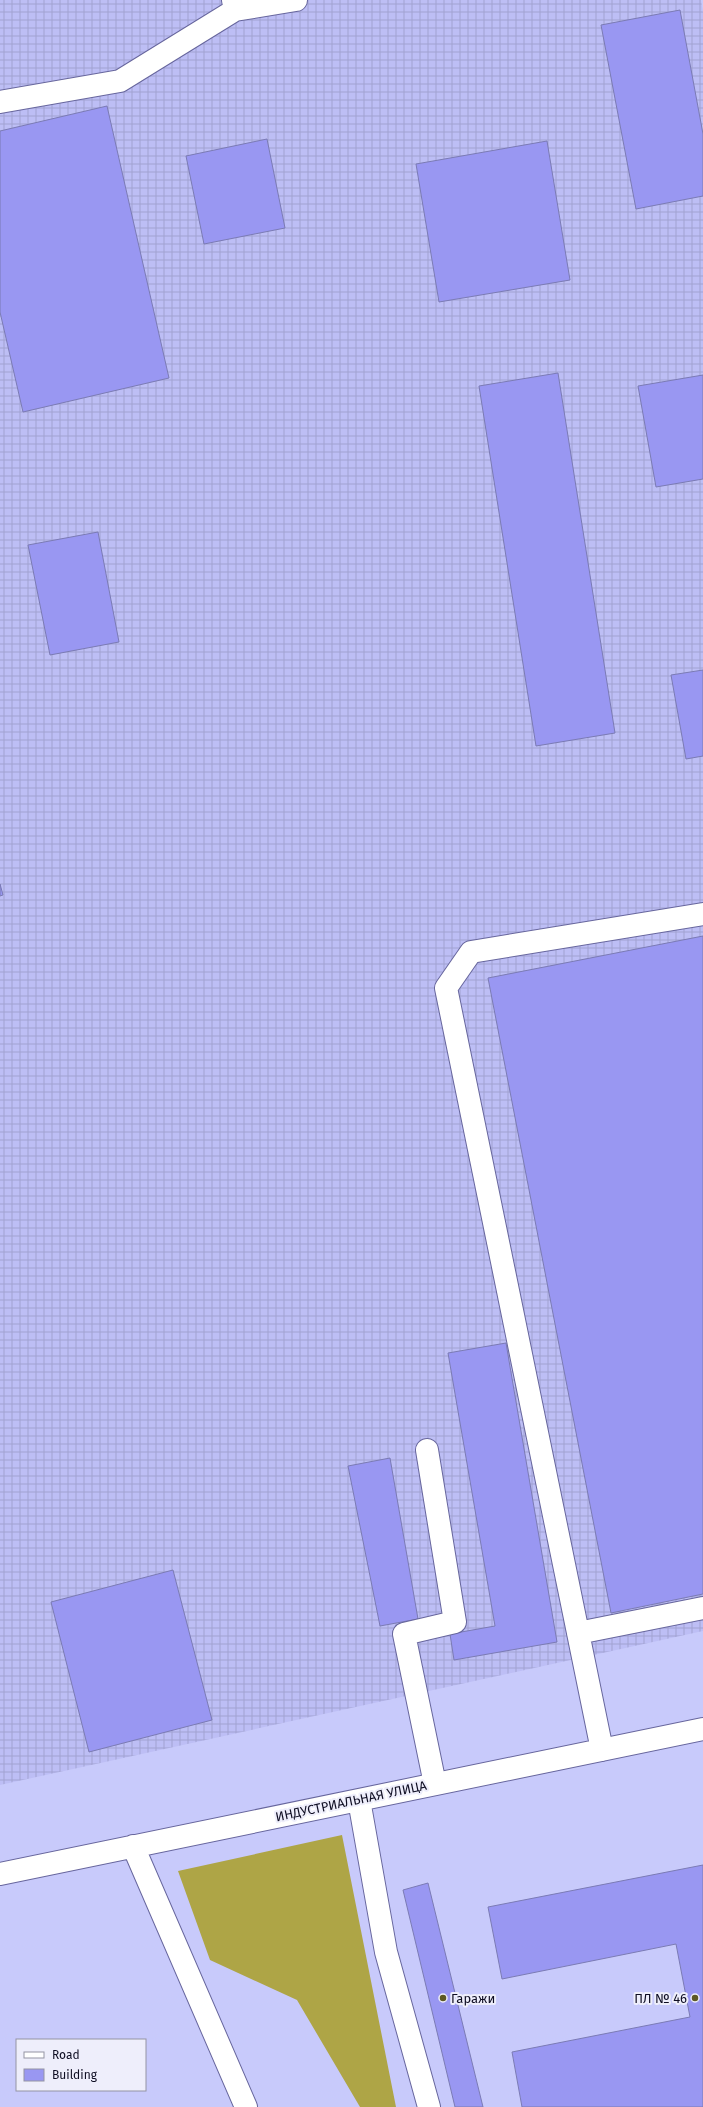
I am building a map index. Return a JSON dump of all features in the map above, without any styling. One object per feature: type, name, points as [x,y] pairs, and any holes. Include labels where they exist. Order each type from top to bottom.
[{"type":"street","points":[[0,102],[120,81],[234,5],[296,0]]},
{"type":"street","points":[[602,1750],[446,988],[471,952],[703,914]]},
{"type":"street","points":[[427,1450],[455,1622],[404,1634],[435,1784]]},
{"type":"street","points":[[578,1633],[703,1608]]},
{"type":"street","name":"ИНДУСТРИАЛЬНАЯ УЛИЦА","points":[[0,1874],[703,1729]]},
{"type":"street","points":[[359,1800],[386,1952],[429,2107]]},
{"type":"street","points":[[133,1846],[246,2107]]},
{"type":"shaded area","points":[[0,0],[701,0],[703,13],[703,1631],[0,1785]]},
{"type":"shaded area","points":[[342,1835],[396,2107],[360,2107],[297,2000],[210,1960],[178,1871]]},
{"type":"building","points":[[680,10],[703,134],[703,196],[636,209],[601,25]]},
{"type":"building","points":[[107,106],[169,378],[23,412],[0,312],[0,131]]},
{"type":"building","points":[[267,139],[285,228],[204,244],[186,156]]},
{"type":"building","points":[[547,141],[570,280],[439,302],[416,164]]},
{"type":"building","points":[[558,373],[615,733],[536,746],[479,386]]},
{"type":"building","points":[[703,375],[703,479],[656,487],[638,386]]},
{"type":"building","points":[[98,532],[119,642],[50,655],[28,545]]},
{"type":"building","points":[[703,670],[703,756],[686,759],[671,675]]},
{"type":"building","points":[[0,884],[3,895],[0,896]]},
{"type":"building","points":[[703,936],[703,1594],[611,1613],[488,978]]},
{"type":"building","points":[[506,1343],[557,1642],[454,1660],[450,1634],[495,1626],[448,1353]]},
{"type":"building","points":[[390,1458],[418,1619],[380,1626],[348,1466]]},
{"type":"building","points":[[173,1570],[212,1720],[89,1752],[51,1602]]},
{"type":"building","name":"ПЛ № 46","points":[[703,1865],[703,2107],[522,2107],[512,2052],[690,2017],[676,1944],[502,1979],[488,1907]]},
{"type":"building","name":"Гаражи","points":[[428,1883],[483,2107],[455,2107],[403,1890]]},
{"type":"place","name":"Гаражи","points":[[443,1998]]},
{"type":"place","name":"ПЛ № 46","points":[[695,1998]]}]
